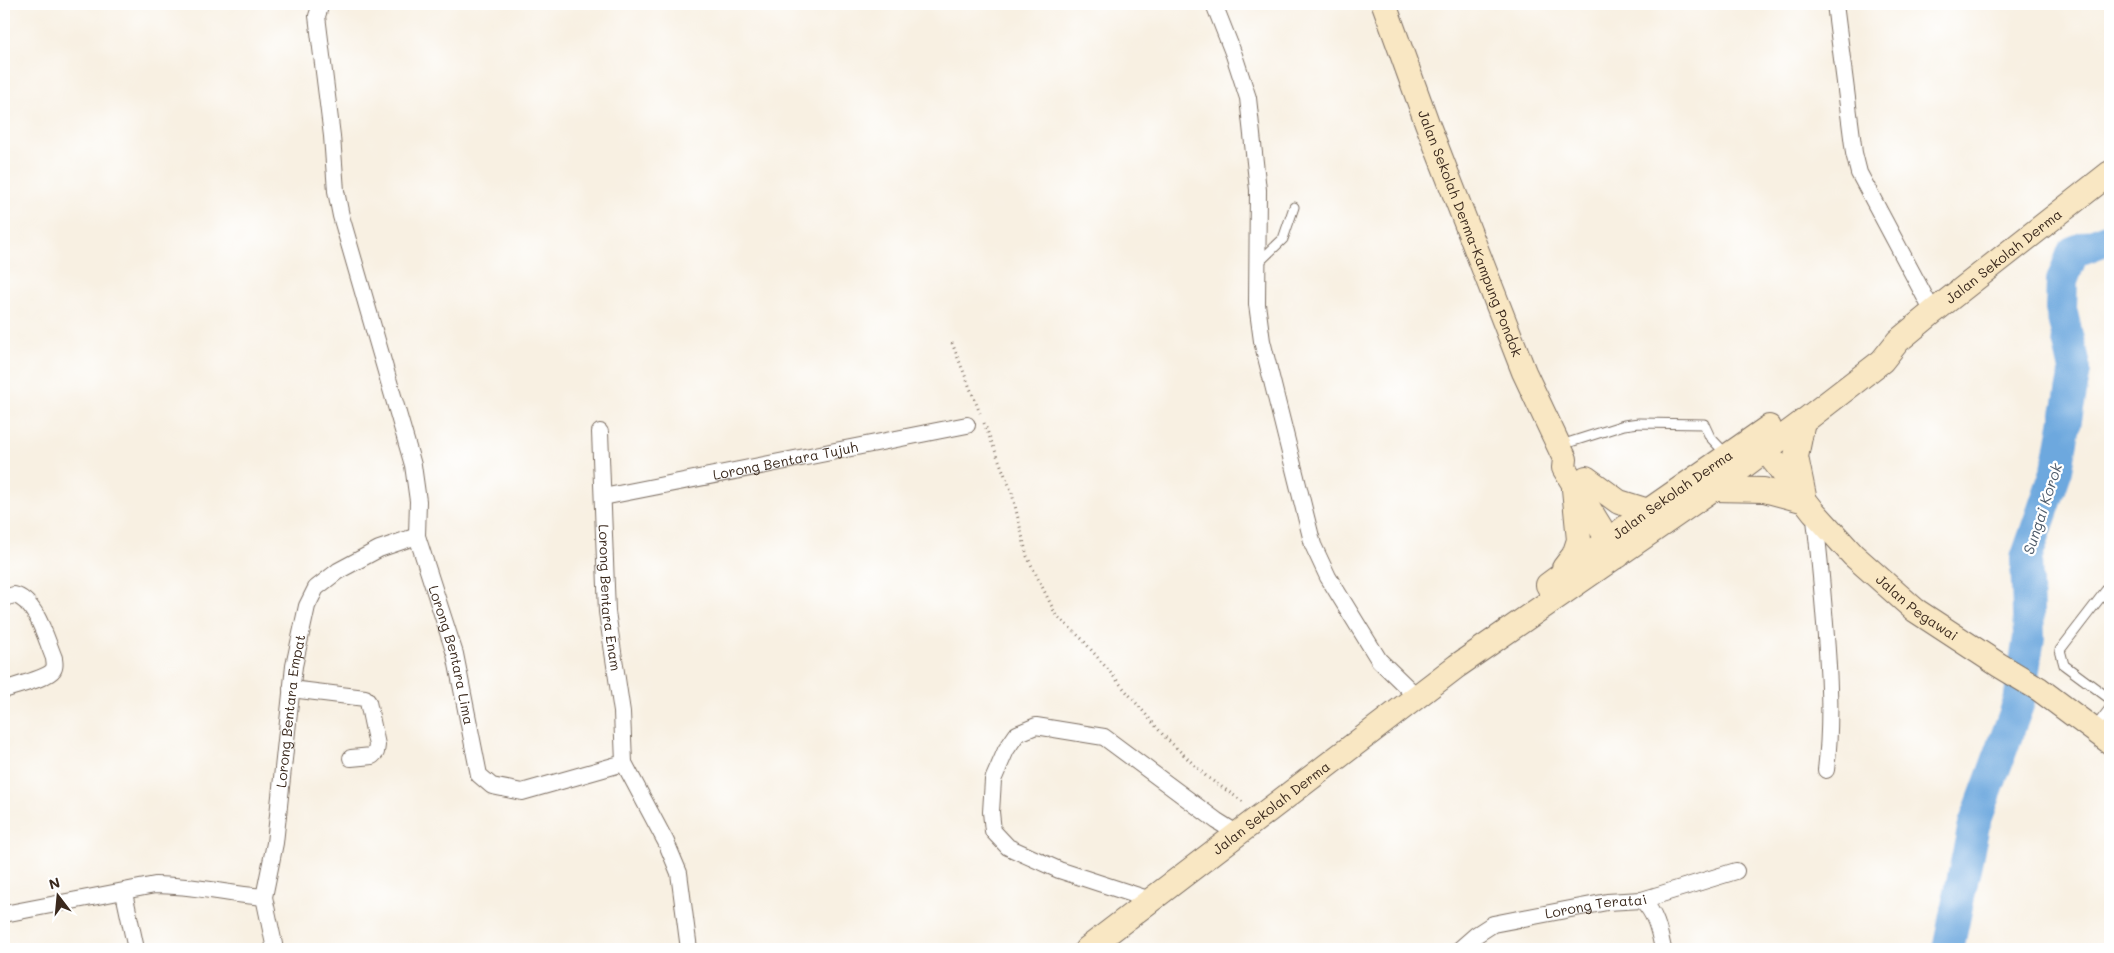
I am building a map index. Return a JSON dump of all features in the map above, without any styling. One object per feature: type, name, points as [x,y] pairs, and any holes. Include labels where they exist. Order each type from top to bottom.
[{"type":"street","name":"Lorong Bentara Lima","points":[[321,4],[317,16],[332,136],[336,191],[347,239],[413,465],[418,501],[418,536],[455,654],[480,775],[492,786],[522,792],[624,763]]},
{"type":"street","points":[[1214,4],[1248,98],[1258,190],[1257,304],[1262,341],[1313,545],[1328,577],[1379,660],[1417,697]]},
{"type":"street","name":"Jalan Sekolah Derma-Kampung Pondok","points":[[1384,4],[1427,123],[1524,372],[1562,452],[1573,460],[1579,481],[1619,544]]},
{"type":"street","points":[[1835,4],[1854,153],[1859,173],[1933,312]]},
{"type":"street","name":"Jalan Sekolah Derma","points":[[1087,949],[1619,544],[1648,511],[1728,456],[1761,444],[1803,422],[1882,362],[1898,341],[1933,312],[2110,173]]},
{"type":"street","name":"Jalan Sekolah Derma","points":[[1457,666],[1557,578],[1714,489],[1761,444],[1872,348],[1898,341]]},
{"type":"street","points":[[1803,422],[1796,457],[1810,507],[1822,580],[1829,676],[1830,723],[1826,770]]},
{"type":"street","name":"Lorong Bentara Tujuh","points":[[603,497],[967,425]]},
{"type":"street","name":"Lorong Bentara Enam","points":[[600,432],[607,612],[622,712],[624,763]]},
{"type":"street","name":"Jalan Pegawai","points":[[1761,444],[1810,507],[1853,555],[1915,610],[2039,689],[2102,735]]},
{"type":"street","points":[[1557,578],[1574,555],[1579,540],[1579,481],[1619,502],[1648,511]]},
{"type":"street","points":[[1714,489],[1764,490],[1810,507]]},
{"type":"street","name":"Lorong Bentara Empat","points":[[275,949],[264,897],[275,843],[294,666],[307,606],[321,582],[358,559],[379,549],[418,536]]},
{"type":"street","points":[[4,598],[14,595],[27,601],[34,611],[54,658],[55,665],[53,671],[46,675],[4,690]]},
{"type":"street","points":[[291,689],[365,698],[368,702],[377,745],[376,752],[372,756],[351,758]]},
{"type":"street","points":[[1151,900],[1058,870],[1008,847],[993,831],[991,812],[993,780],[1006,750],[1017,734],[1036,726],[1104,737],[1217,821],[1238,834]]},
{"type":"street","points":[[624,763],[666,842],[679,873],[690,949]]},
{"type":"street","name":"Lorong Teratai","points":[[1460,949],[1493,924],[1607,902],[1642,900],[1736,871]]},
{"type":"street","points":[[4,914],[155,885],[180,885],[264,897]]},
{"type":"street","points":[[124,892],[136,949]]},
{"type":"street","points":[[1642,900],[1650,908],[1657,921],[1663,949]]},
{"type":"lane","points":[[1258,263],[1283,238],[1294,207]]},
{"type":"lane","points":[[1562,452],[1624,425],[1639,423],[1704,424],[1710,437],[1728,456]]},
{"type":"lane","points":[[2110,584],[2060,650],[2060,657],[2064,665],[2110,699]]},
{"type":"lane","points":[[2102,735],[2110,708]]},
{"type":"path","points":[[952,343],[1012,493],[1027,556],[1056,615],[1082,639],[1164,736],[1207,777],[1262,815]]},
{"type":"waterway","name":"Sungai Korok","points":[[1948,949],[1974,825],[2019,702],[2029,637],[2026,559],[2057,469],[2075,370],[2061,309],[2062,281],[2073,252],[2110,238]]}]
